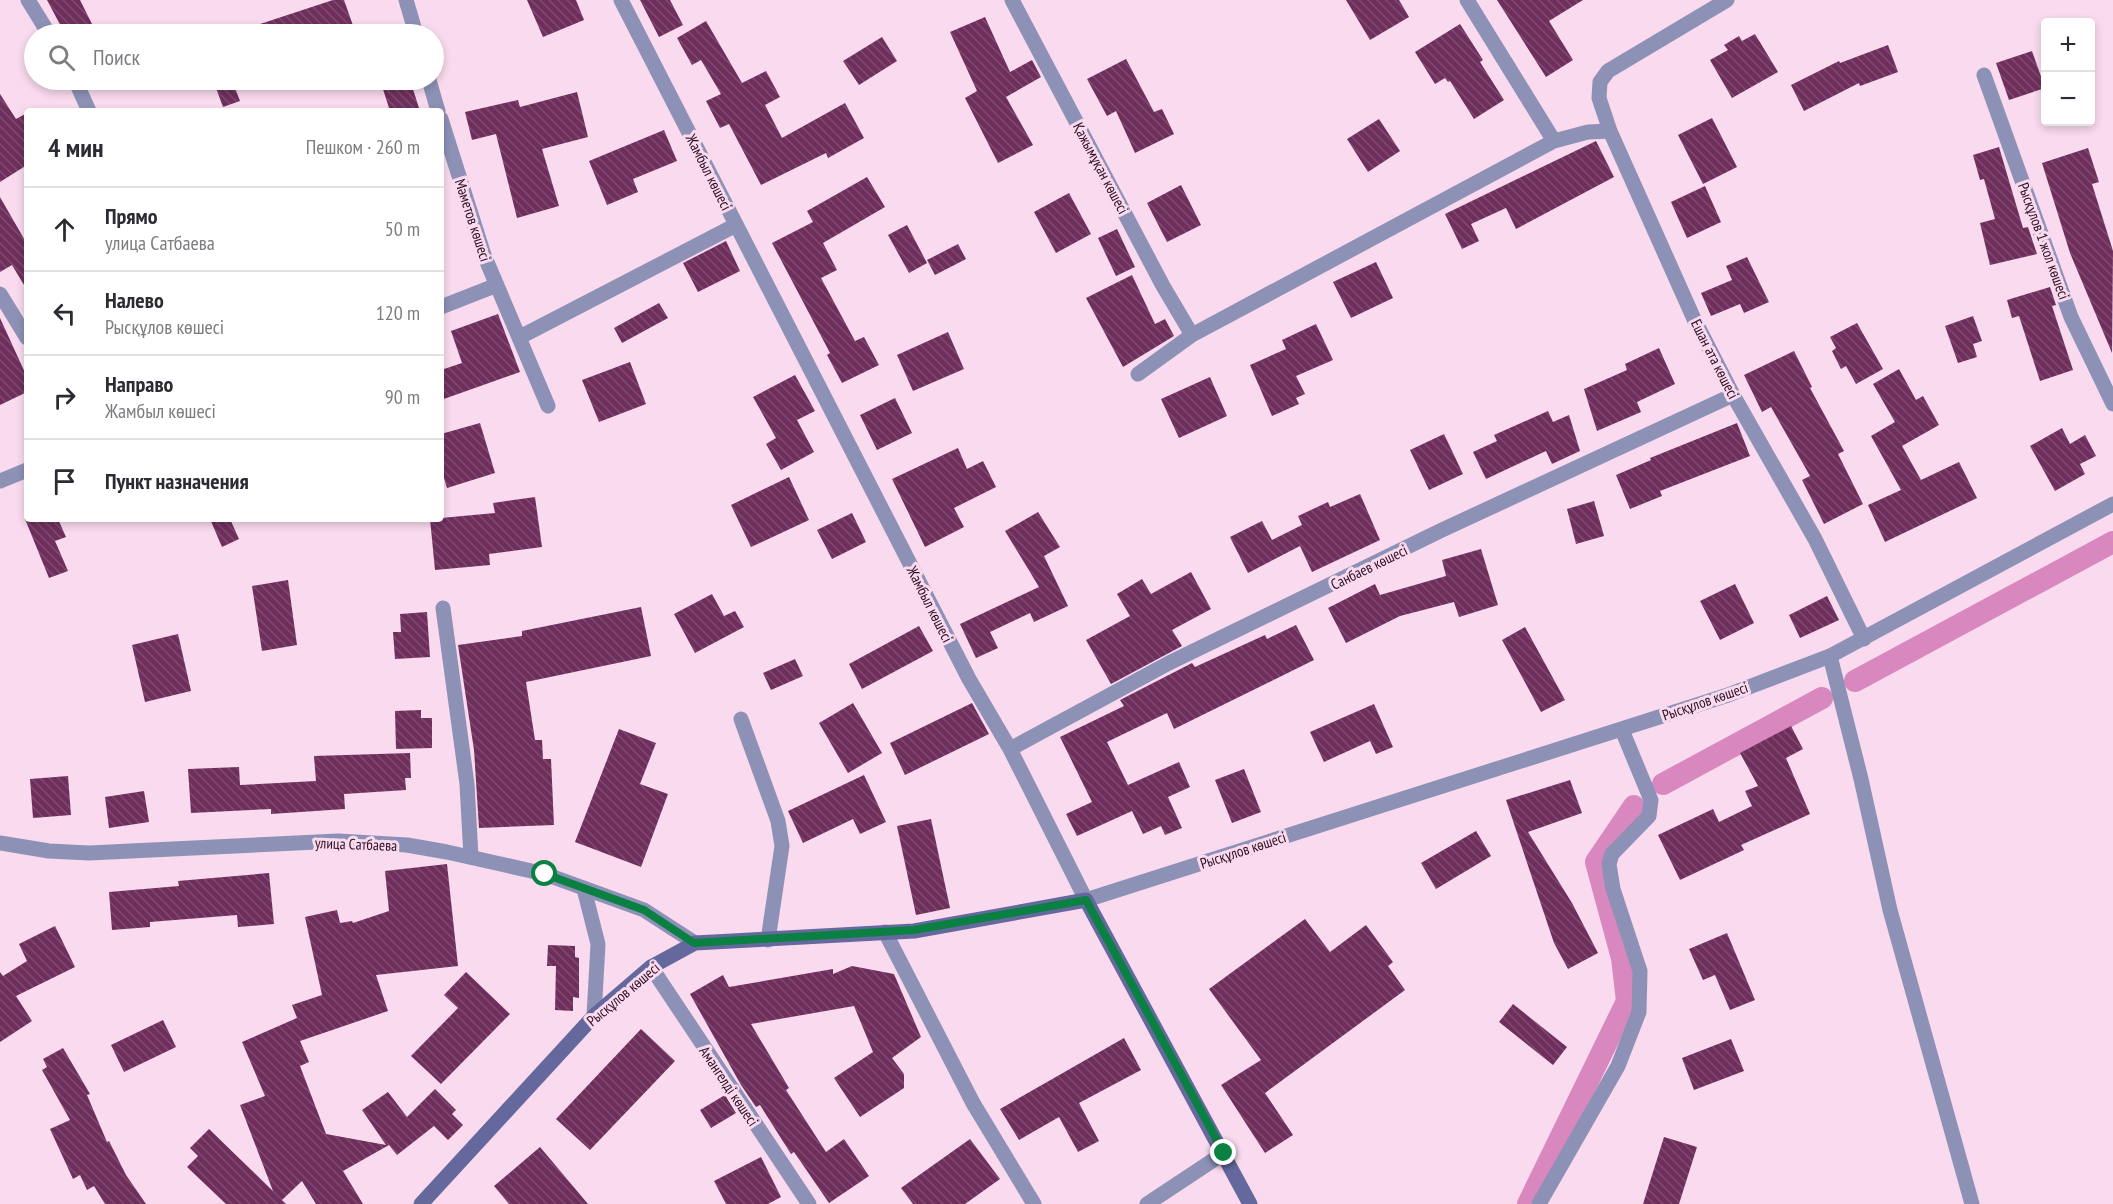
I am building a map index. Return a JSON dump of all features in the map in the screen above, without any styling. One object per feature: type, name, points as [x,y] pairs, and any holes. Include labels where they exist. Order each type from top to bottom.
[{"type":"main road","name":"Рысқұлов көшесі","points":[[421,1204],[594,1016],[651,967],[694,943],[885,932],[968,922],[1086,900]]},
{"type":"main road","name":"Жамбыл көшесі","points":[[1086,900],[1250,1204]]},
{"type":"street","points":[[28,0],[44,24]]},
{"type":"street","points":[[406,0],[413,24]]},
{"type":"street","name":"Жамбыл көшесі","points":[[621,0],[969,679],[1010,750],[1086,900]]},
{"type":"street","name":"Қажымұқан көшесі","points":[[1012,0],[1158,276],[1192,335]]},
{"type":"street","points":[[1467,0],[1554,141]]},
{"type":"street","name":"Ешан ата көшесі","points":[[1727,0],[1608,71],[1600,81],[1599,98],[1610,131],[1694,319],[1733,395],[1815,539],[1864,639]]},
{"type":"street","name":"Рысқұлов 1 жол көшесі","points":[[1984,75],[2072,317],[2113,404]]},
{"type":"street","points":[[80,90],[88,108]]},
{"type":"street","points":[[432,90],[437,108]]},
{"type":"street","name":"Мәметов көшесі","points":[[444,128],[484,255],[548,405]]},
{"type":"street","points":[[1138,374],[1192,335],[1554,141],[1588,132],[1610,131]]},
{"type":"street","points":[[520,337],[736,225]]},
{"type":"street","points":[[444,306],[497,285]]},
{"type":"street","points":[[0,294],[24,333]]},
{"type":"street","name":"Санбаев көшесі","points":[[1010,750],[1169,663],[1442,530],[1733,395]]},
{"type":"street","points":[[0,481],[24,471]]},
{"type":"street","name":"Рысқұлов көшесі","points":[[1086,900],[1622,730],[1728,695],[1830,656],[2113,504]]},
{"type":"street","points":[[443,608],[468,784],[471,857]]},
{"type":"street","points":[[1830,656],[1861,779],[1890,910],[1972,1204]]},
{"type":"street","points":[[741,719],[778,821],[782,846],[768,940]]},
{"type":"street","points":[[1539,1204],[1618,1066],[1639,1012],[1640,971],[1613,889],[1609,864],[1616,848],[1649,816],[1651,800],[1622,730]]},
{"type":"street","name":"улица Сатбаева","points":[[0,843],[49,851],[89,853],[338,841],[407,845],[545,874],[644,910],[694,943]]},
{"type":"street","points":[[584,889],[598,944],[594,1016]]},
{"type":"street","points":[[885,932],[974,1103],[1034,1204]]},
{"type":"street","name":"Амангелді көшесі","points":[[651,967],[808,1204]]},
{"type":"street","points":[[1147,1204],[1224,1153]]},
{"type":"building","points":[[47,0],[80,0],[92,24],[60,24]]},
{"type":"building","points":[[333,0],[344,0],[352,24],[260,24]]},
{"type":"building","points":[[527,0],[576,0],[584,20],[543,37]]},
{"type":"building","points":[[640,0],[670,0],[683,25],[659,37]]},
{"type":"building","points":[[1346,0],[1399,0],[1409,17],[1370,40]]},
{"type":"building","points":[[1497,0],[1583,0],[1549,21],[1573,60],[1546,77]]},
{"type":"building","points":[[985,17],[1010,72],[1032,60],[1041,77],[1006,97],[1033,145],[998,163],[965,98],[977,91],[950,32]]},
{"type":"building","points":[[706,21],[742,83],[766,71],[780,97],[765,105],[782,138],[845,103],[864,138],[828,158],[826,153],[761,185],[729,124],[720,128],[706,101],[721,94],[701,60],[692,65],[677,38]]},
{"type":"building","points":[[1460,24],[1483,60],[1480,62],[1504,100],[1474,119],[1450,81],[1448,82],[1445,78],[1435,84],[1415,52]]},
{"type":"building","points":[[1755,34],[1778,72],[1732,98],[1710,60],[1728,50],[1724,45],[1739,36],[1742,41]]},
{"type":"building","points":[[882,37],[897,61],[859,85],[843,61]]},
{"type":"building","points":[[1888,45],[1898,72],[1860,86],[1859,83],[1804,111],[1791,85],[1839,61],[1840,63]]},
{"type":"building","points":[[2032,51],[2041,77],[2041,89],[2009,100],[1996,63]]},
{"type":"building","points":[[1126,59],[1154,112],[1162,109],[1174,134],[1135,153],[1116,111],[1107,116],[1087,79]]},
{"type":"building","points":[[217,90],[236,90],[240,101],[223,107]]},
{"type":"building","points":[[383,90],[413,90],[419,108],[389,108]]},
{"type":"building","points":[[577,92],[588,137],[542,149],[559,206],[517,218],[496,134],[472,140],[465,112],[518,100],[520,107]]},
{"type":"building","points":[[0,94],[16,119],[24,115],[24,167],[0,182]]},
{"type":"building","points":[[1712,118],[1737,167],[1703,184],[1678,135]]},
{"type":"building","points":[[1379,119],[1400,151],[1368,172],[1347,139]]},
{"type":"building","points":[[664,130],[677,161],[633,179],[638,192],[607,205],[589,161]]},
{"type":"building","points":[[1596,141],[1614,177],[1516,229],[1506,208],[1471,224],[1479,241],[1462,249],[1445,214]]},
{"type":"building","points":[[1999,147],[2023,228],[2028,227],[2037,254],[1990,265],[1980,223],[1995,219],[1984,179],[1980,180],[1973,155]]},
{"type":"building","points":[[2088,148],[2099,182],[2092,184],[2113,251],[2112,353],[2070,253],[2042,163]]},
{"type":"building","points":[[867,177],[885,207],[823,243],[837,270],[821,278],[855,341],[864,337],[879,365],[842,383],[827,355],[830,353],[772,243],[813,222],[807,211]]},
{"type":"building","points":[[1181,185],[1201,225],[1167,242],[1147,203]]},
{"type":"building","points":[[1705,186],[1721,222],[1687,238],[1671,202]]},
{"type":"building","points":[[1069,193],[1091,234],[1056,253],[1034,212]]},
{"type":"building","points":[[0,197],[24,239],[24,285],[12,265],[0,272]]},
{"type":"building","points":[[907,225],[927,263],[909,273],[888,235]]},
{"type":"building","points":[[1117,229],[1135,267],[1116,276],[1098,238]]},
{"type":"building","points":[[726,241],[740,271],[698,292],[683,263]]},
{"type":"building","points":[[958,244],[966,259],[935,275],[927,260]]},
{"type":"building","points":[[1747,257],[1769,302],[1744,313],[1740,304],[1711,316],[1701,293],[1732,280],[1726,266]]},
{"type":"building","points":[[1376,262],[1393,298],[1351,318],[1333,282]]},
{"type":"building","points":[[1132,275],[1155,324],[1165,319],[1174,336],[1123,367],[1086,298]]},
{"type":"building","points":[[2050,287],[2056,305],[2052,306],[2073,370],[2040,381],[2019,316],[2012,318],[2007,300]]},
{"type":"building","points":[[659,303],[668,318],[622,343],[614,328]]},
{"type":"building","points":[[498,314],[520,372],[444,399],[444,369],[462,363],[451,331]]},
{"type":"building","points":[[1973,316],[1982,341],[1973,344],[1977,357],[1958,363],[1945,326]]},
{"type":"building","points":[[0,318],[24,370],[24,393],[0,405]]},
{"type":"building","points":[[1857,323],[1883,369],[1856,384],[1846,366],[1841,369],[1832,351],[1836,348],[1830,337]]},
{"type":"building","points":[[1316,324],[1333,360],[1296,376],[1305,394],[1296,398],[1299,404],[1272,416],[1250,365],[1286,349],[1282,340]]},
{"type":"building","points":[[948,332],[964,369],[913,391],[897,355]]},
{"type":"building","points":[[1659,348],[1675,384],[1637,402],[1641,412],[1597,431],[1584,389],[1627,370],[1625,364]]},
{"type":"building","points":[[1794,351],[1812,387],[1810,388],[1844,451],[1838,454],[1863,504],[1824,524],[1802,480],[1810,476],[1771,407],[1762,412],[1744,375]]},
{"type":"building","points":[[630,362],[646,404],[599,422],[582,380]]},
{"type":"building","points":[[1899,369],[1916,400],[1923,396],[1939,425],[1902,446],[1921,480],[1959,462],[1977,498],[1885,542],[1868,505],[1901,490],[1871,436],[1895,422],[1873,384]]},
{"type":"building","points":[[795,375],[815,411],[797,420],[814,452],[781,470],[766,444],[776,438],[753,397]]},
{"type":"building","points":[[1210,377],[1227,416],[1179,438],[1161,399]]},
{"type":"building","points":[[895,398],[912,433],[877,450],[860,415]]},
{"type":"building","points":[[1548,411],[1553,422],[1569,415],[1580,451],[1552,464],[1546,451],[1486,479],[1473,452],[1497,441],[1494,435]]},
{"type":"building","points":[[480,423],[495,473],[447,488],[444,478],[444,433]]},
{"type":"building","points":[[1737,423],[1750,456],[1660,491],[1662,496],[1630,509],[1616,475],[1651,460],[1650,458]]},
{"type":"building","points":[[2062,428],[2070,444],[2085,435],[2096,456],[2080,464],[2085,474],[2055,491],[2030,446]]},
{"type":"building","points":[[1444,434],[1463,474],[1429,490],[1410,450]]},
{"type":"building","points":[[958,448],[967,469],[983,461],[996,487],[954,508],[964,527],[925,547],[892,479]]},
{"type":"building","points":[[789,477],[809,520],[751,547],[731,505]]},
{"type":"building","points":[[1360,494],[1380,540],[1312,572],[1300,546],[1248,573],[1230,537],[1262,521],[1272,540],[1302,525],[1298,516],[1328,502],[1330,507]]},
{"type":"building","points":[[535,497],[542,547],[489,554],[490,565],[435,570],[430,522],[444,522],[444,518],[495,513],[493,503]]},
{"type":"building","points":[[1594,501],[1604,536],[1576,544],[1567,509]]},
{"type":"building","points":[[1038,512],[1060,547],[1044,556],[1068,606],[1034,622],[1030,613],[990,632],[998,648],[976,658],[960,624],[1039,587],[1005,531]]},
{"type":"building","points":[[852,513],[866,542],[832,559],[817,530]]},
{"type":"building","points":[[26,522],[59,522],[66,537],[55,541],[68,571],[49,578]]},
{"type":"building","points":[[211,522],[231,522],[239,539],[222,547]]},
{"type":"building","points":[[1481,549],[1498,605],[1459,617],[1454,602],[1400,616],[1346,643],[1328,608],[1375,584],[1380,595],[1446,576],[1442,560]]},
{"type":"building","points":[[1191,572],[1211,609],[1172,630],[1182,646],[1111,684],[1086,640],[1130,616],[1117,594],[1142,579],[1151,594]]},
{"type":"building","points":[[288,580],[297,645],[262,651],[252,586]]},
{"type":"building","points":[[1735,584],[1754,623],[1720,640],[1700,601]]},
{"type":"building","points":[[712,594],[724,616],[735,611],[744,627],[695,653],[674,614]]},
{"type":"building","points":[[1827,596],[1839,620],[1800,638],[1789,615]]},
{"type":"building","points":[[641,607],[651,656],[526,682],[535,740],[542,740],[543,759],[551,759],[554,825],[479,828],[474,750],[458,645],[522,636],[522,631]]},
{"type":"building","points":[[427,612],[430,657],[395,659],[393,632],[401,632],[400,614]]},
{"type":"building","points":[[1296,625],[1314,660],[1174,729],[1167,713],[1107,742],[1128,785],[1179,762],[1190,787],[1168,797],[1182,828],[1165,835],[1161,826],[1143,834],[1132,811],[1077,836],[1066,814],[1092,802],[1060,737],[1124,706],[1120,700],[1192,663],[1195,667],[1265,635],[1267,639]]},
{"type":"building","points":[[919,626],[933,651],[862,689],[849,664]]},
{"type":"building","points":[[1525,627],[1565,700],[1541,712],[1502,640]]},
{"type":"building","points":[[178,634],[191,691],[145,702],[132,645]]},
{"type":"building","points":[[795,659],[803,676],[771,690],[763,673]]},
{"type":"building","points":[[853,703],[882,753],[848,773],[819,723]]},
{"type":"building","points":[[972,703],[989,734],[905,775],[890,743]]},
{"type":"building","points":[[1374,704],[1393,747],[1376,754],[1370,741],[1324,762],[1310,732]]},
{"type":"building","points":[[421,710],[421,718],[432,718],[432,748],[396,749],[395,711]]},
{"type":"building","points":[[1791,726],[1803,749],[1786,758],[1810,814],[1741,845],[1744,850],[1680,880],[1658,835],[1713,809],[1719,822],[1752,806],[1745,791],[1758,786],[1740,753]]},
{"type":"building","points":[[619,729],[656,743],[640,784],[668,794],[641,867],[575,842]]},
{"type":"building","points":[[410,753],[411,778],[405,778],[406,790],[344,794],[345,809],[271,814],[271,809],[191,813],[188,769],[239,767],[240,785],[316,781],[314,756]]},
{"type":"building","points":[[1244,769],[1261,812],[1232,823],[1215,780]]},
{"type":"building","points":[[864,775],[886,822],[860,834],[853,819],[803,843],[788,811]]},
{"type":"building","points":[[68,776],[71,815],[33,818],[30,779]]},
{"type":"building","points":[[1570,780],[1582,813],[1528,832],[1572,903],[1598,953],[1568,969],[1554,943],[1506,800]]},
{"type":"building","points":[[144,791],[149,822],[109,828],[105,797]]},
{"type":"building","points":[[931,819],[950,908],[916,915],[897,826]]},
{"type":"building","points":[[1476,831],[1491,856],[1436,889],[1421,863]]},
{"type":"building","points":[[447,864],[458,966],[376,975],[388,1011],[300,1041],[309,1062],[300,1066],[326,1134],[386,1145],[362,1110],[388,1092],[407,1117],[435,1089],[456,1110],[452,1114],[463,1125],[448,1140],[434,1126],[397,1155],[389,1145],[343,1171],[363,1204],[316,1204],[302,1181],[282,1200],[286,1204],[226,1204],[187,1167],[198,1156],[190,1148],[209,1129],[273,1191],[240,1105],[265,1096],[242,1042],[297,1018],[292,1005],[322,995],[305,917],[337,910],[340,923],[352,921],[353,923],[389,911],[385,871]]},
{"type":"building","points":[[269,873],[274,924],[238,927],[237,915],[150,922],[150,927],[112,930],[109,892],[179,886],[178,881]]},
{"type":"building","points":[[1305,919],[1330,952],[1366,925],[1393,962],[1388,966],[1405,990],[1265,1093],[1293,1135],[1265,1153],[1221,1085],[1261,1060],[1209,989]]},
{"type":"building","points":[[55,926],[75,967],[16,996],[32,1021],[0,1042],[0,972],[3,976],[27,961],[19,944]]},
{"type":"building","points":[[1727,933],[1755,1000],[1730,1010],[1715,975],[1703,980],[1689,949]]},
{"type":"building","points":[[548,945],[575,946],[575,957],[579,958],[579,998],[573,997],[573,1011],[555,1010],[556,966],[547,966]]},
{"type":"building","points":[[852,966],[894,974],[921,1037],[892,1058],[904,1074],[904,1088],[860,1117],[834,1078],[873,1052],[854,1006],[751,1024],[789,1088],[786,1090],[826,1152],[844,1139],[869,1176],[829,1203],[794,1152],[791,1154],[760,1105],[756,1107],[741,1085],[690,994],[723,975],[729,987],[833,969],[833,974]]},
{"type":"building","points":[[466,972],[510,1014],[441,1084],[411,1056],[458,1008],[444,995]]},
{"type":"building","points":[[1513,1004],[1567,1047],[1553,1065],[1499,1022]]},
{"type":"building","points":[[163,1020],[176,1047],[124,1072],[111,1045]]},
{"type":"building","points":[[641,1029],[675,1061],[590,1150],[556,1119]]},
{"type":"building","points":[[1124,1038],[1141,1070],[1079,1103],[1099,1141],[1078,1152],[1059,1117],[1019,1140],[1000,1109]]},
{"type":"building","points":[[1731,1039],[1744,1071],[1694,1090],[1682,1058]]},
{"type":"building","points":[[63,1048],[90,1094],[87,1095],[107,1142],[109,1141],[126,1175],[146,1204],[105,1204],[94,1186],[87,1190],[80,1175],[73,1179],[50,1129],[70,1120],[42,1070],[47,1067],[43,1059]]},
{"type":"building","points":[[725,1095],[736,1113],[711,1128],[700,1110]]},
{"type":"building","points":[[1664,1137],[1697,1147],[1679,1204],[1643,1204]]},
{"type":"building","points":[[970,1139],[1000,1179],[965,1204],[913,1204],[901,1188]]},
{"type":"building","points":[[540,1147],[588,1204],[509,1204],[494,1186]]},
{"type":"building","points":[[761,1157],[781,1197],[768,1204],[726,1204],[714,1181]]},
{"type":"waterway","points":[[1855,681],[2113,542]]},
{"type":"waterway","points":[[1663,784],[1822,698]]},
{"type":"waterway","points":[[1528,1204],[1627,1001],[1622,958],[1596,862],[1634,806]]},
{"type":"route","points":[[545,874],[644,910],[673,926],[694,943],[914,930],[989,919],[1086,900],[1224,1153]]}]
